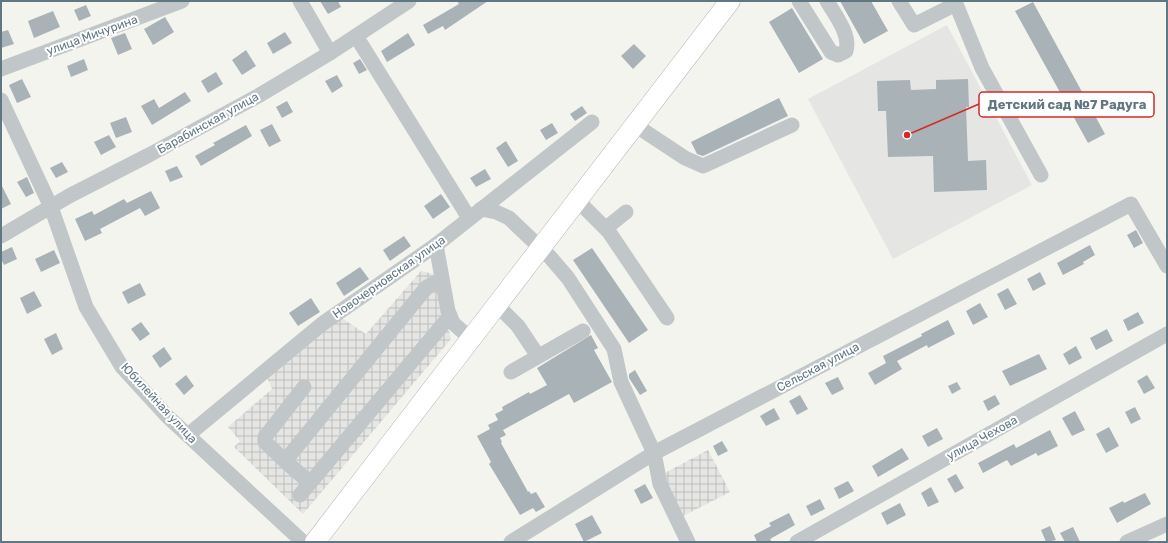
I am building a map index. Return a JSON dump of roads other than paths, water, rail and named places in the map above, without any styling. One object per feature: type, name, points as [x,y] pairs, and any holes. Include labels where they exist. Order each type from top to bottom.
[{"type":"main road","points":[[315,542],[730,1]]},
{"type":"street","name":"улица Мичурина","points":[[1,68],[182,1]]},
{"type":"street","points":[[300,1],[330,52]]},
{"type":"street","name":"Барабинская улица","points":[[1,236],[51,207],[258,96],[356,36],[409,1]]},
{"type":"street","points":[[799,1],[831,52],[838,55],[846,51],[848,46],[846,36],[827,1]]},
{"type":"street","points":[[899,1],[914,25],[956,4],[982,68],[1041,175]]},
{"type":"street","points":[[356,36],[469,218]]},
{"type":"street","name":"Юбилейная улица","points":[[1,100],[51,207],[86,307],[122,367],[188,435],[303,542]]},
{"type":"street","name":"Новочерновская улица","points":[[188,435],[322,324],[436,245],[592,122]]},
{"type":"street","points":[[635,125],[685,158],[703,166],[792,125]]},
{"type":"street","points":[[578,200],[606,228],[667,318]]},
{"type":"street","name":"Сельская улица","points":[[511,542],[654,453],[1131,204],[1167,266]]},
{"type":"street","points":[[482,209],[496,212],[509,218],[550,257],[568,278],[614,349],[620,382],[654,453],[660,484],[688,542]]},
{"type":"street","points":[[606,228],[626,212]]},
{"type":"street","points":[[436,245],[441,280],[450,316],[453,323],[471,339]]},
{"type":"street","points":[[285,461],[427,287],[441,280]]},
{"type":"street","points":[[497,305],[518,326],[538,356]]},
{"type":"street","points":[[300,495],[450,316]]},
{"type":"street","points":[[510,372],[584,331]]},
{"type":"street","name":"улица Чехова","points":[[798,542],[1167,334]]},
{"type":"street","points":[[304,387],[264,437],[265,442],[310,483]]},
{"type":"street","points":[[1126,542],[1167,524]]},
{"type":"place","name":"Детский сад №7 Радуга","points":[[907,135]]}]
